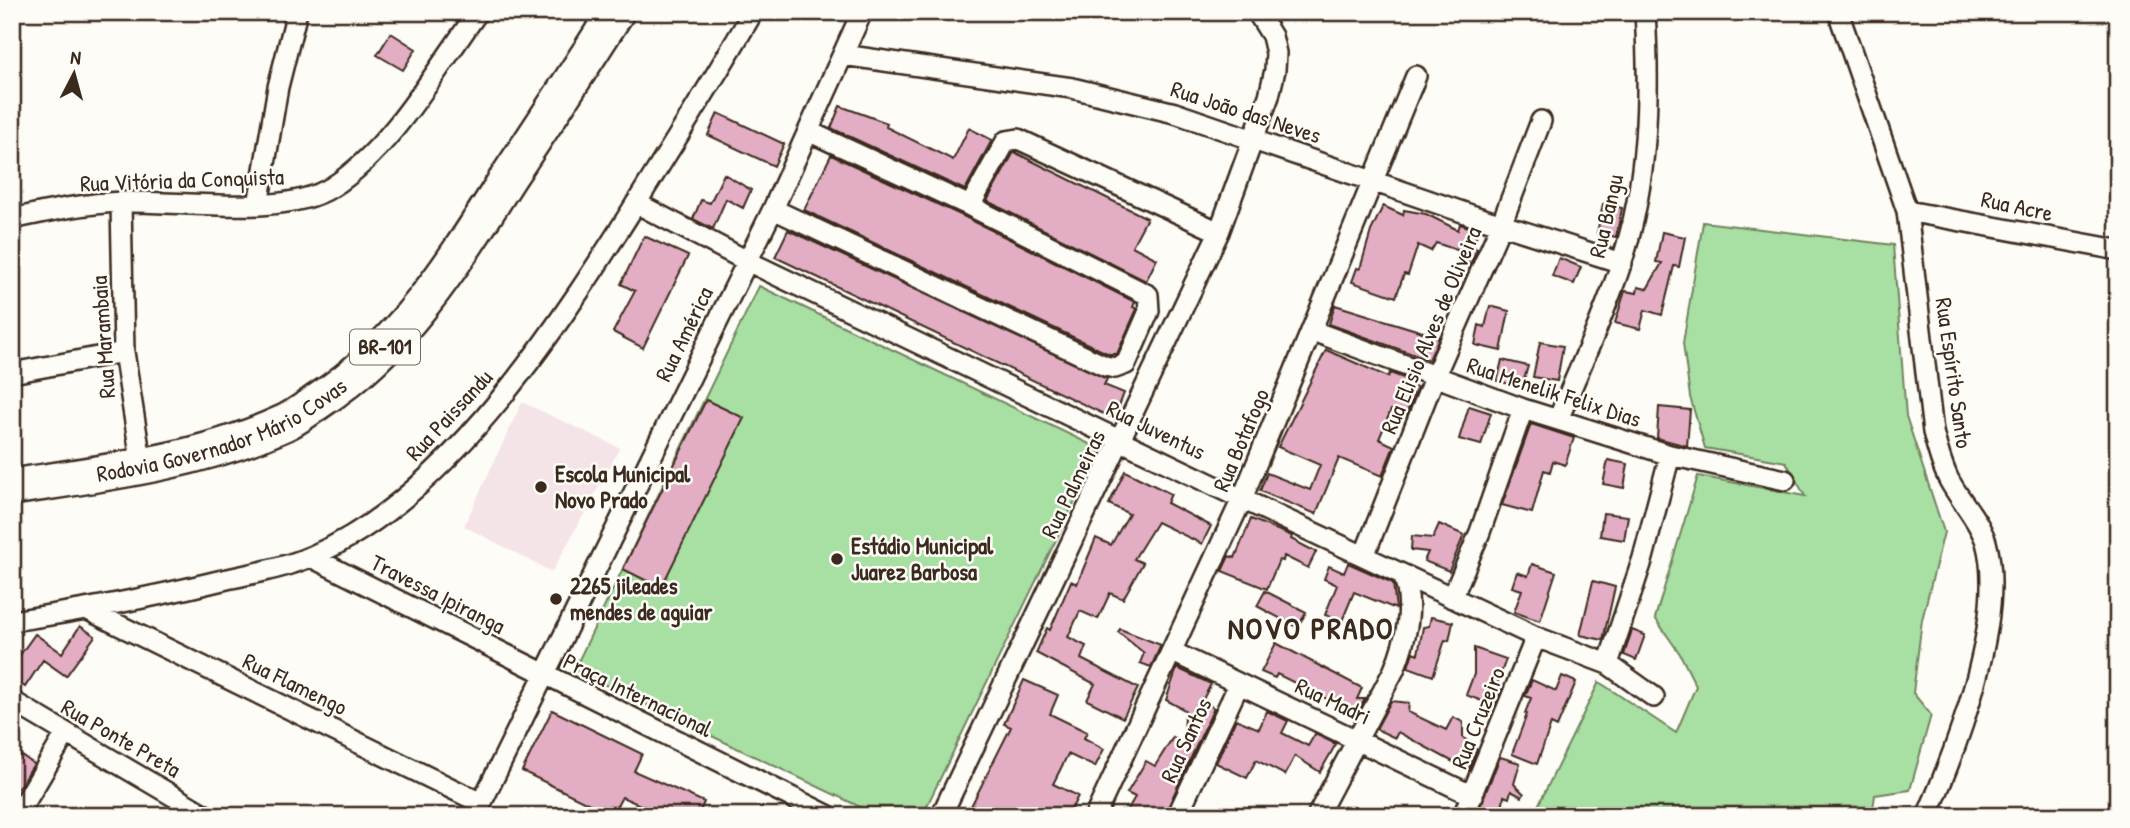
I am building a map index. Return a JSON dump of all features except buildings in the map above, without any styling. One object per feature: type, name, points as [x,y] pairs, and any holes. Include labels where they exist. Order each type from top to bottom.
[{"type":"highway","name":"Rodovia Governador Mário Covas","points":[[12,487],[142,467],[226,446],[286,422],[344,384],[380,353],[411,318],[457,256],[616,12]]},
{"type":"street","points":[[258,205],[278,87],[297,12]]},
{"type":"street","name":"Rua Vitória da Conquista","points":[[12,219],[121,202],[258,205],[304,200],[331,188],[362,164],[397,124],[478,12]]},
{"type":"street","name":"Rua Paissandu","points":[[12,621],[157,597],[311,557],[360,532],[450,455],[501,397],[552,329],[636,203],[753,12]]},
{"type":"street","name":"Rua América","points":[[544,676],[810,132],[863,12]]},
{"type":"street","name":"Rua Palmeiras","points":[[942,816],[1219,232],[1269,96],[1276,53],[1272,36],[1257,12]]},
{"type":"street","name":"Rua Bangu","points":[[1558,420],[1622,263],[1641,179],[1648,92],[1645,12]]},
{"type":"street","name":"Rua Espírito Santo","points":[[1838,12],[1907,211],[1933,432],[1949,480],[1975,519],[1986,543],[1989,568],[1988,620],[1973,694],[1953,757],[1927,816]]},
{"type":"street","name":"Rua João das Neves","points":[[844,55],[1072,88],[1175,113],[1501,225],[1622,263]]},
{"type":"street","name":"Rua Botafogo","points":[[1095,816],[1242,499],[1376,180],[1416,76]]},
{"type":"street","name":"Rua Elisio Alves de Oliveira","points":[[1364,556],[1434,378],[1501,225],[1541,121]]},
{"type":"street","points":[[773,209],[1105,366],[1115,369],[1126,364],[1149,311],[1148,295],[970,206],[810,132]]},
{"type":"street","points":[[970,206],[1006,141],[1018,139],[1219,232]]},
{"type":"street","name":"Rua Marambaia","points":[[121,202],[124,352],[142,467]]},
{"type":"street","name":"Rua Juventus","points":[[636,203],[747,261],[1242,499],[1536,638],[1608,664],[1654,697]]},
{"type":"street","name":"Rua Acre","points":[[1907,211],[2118,250]]},
{"type":"street","name":"Rua Menelik Felix Dias","points":[[1313,331],[1523,409],[1670,455],[1785,480]]},
{"type":"street","points":[[12,373],[124,352]]},
{"type":"street","points":[[1452,598],[1480,532],[1523,409]]},
{"type":"street","points":[[1608,664],[1643,558],[1670,455]]},
{"type":"street","name":"Travessa Ipiranga","points":[[311,557],[544,676]]},
{"type":"street","points":[[1317,816],[1355,738],[1394,670],[1403,646],[1409,603],[1403,575]]},
{"type":"street","name":"Rua Flamengo","points":[[88,610],[478,809]]},
{"type":"street","name":"Rua Cruzeiro","points":[[1463,816],[1536,638]]},
{"type":"street","name":"Rua Madri","points":[[1173,652],[1473,796]]},
{"type":"street","name":"Praça Internacional","points":[[478,809],[544,676],[812,813]]},
{"type":"street","name":"Rua Santos","points":[[1177,816],[1239,684]]},
{"type":"street","name":"Rua Ponte Preta","points":[[12,701],[65,735],[207,816]]},
{"type":"street","points":[[17,816],[65,735]]},
{"type":"shaded area","name":"Escola Municipal Novo Prado","points":[[522,402],[620,448],[552,572],[464,526]]},
{"type":"green space","points":[[1703,222],[1893,245],[1906,416],[1944,532],[1922,620],[1913,693],[1931,715],[1910,790],[1875,795],[1872,816],[1533,816],[1599,682],[1676,733],[1696,686],[1680,654],[1655,618],[1698,476],[1805,496],[1786,462],[1705,448],[1690,397],[1683,343]]},
{"type":"green space","name":"Estádio Municipal Juarez Barbosa","points":[[759,286],[1100,449],[922,816],[879,816],[574,670]]},
{"type":"place","name":"Escola Municipal Novo Prado","points":[[541,487]]},
{"type":"place","name":"Estádio Municipal Juarez Barbosa","points":[[837,559]]},
{"type":"place","name":"2265 jileades mendes de aguiar","points":[[556,599]]},
{"type":"district","name":"NOVO PRADO","points":[[1311,629]]}]
